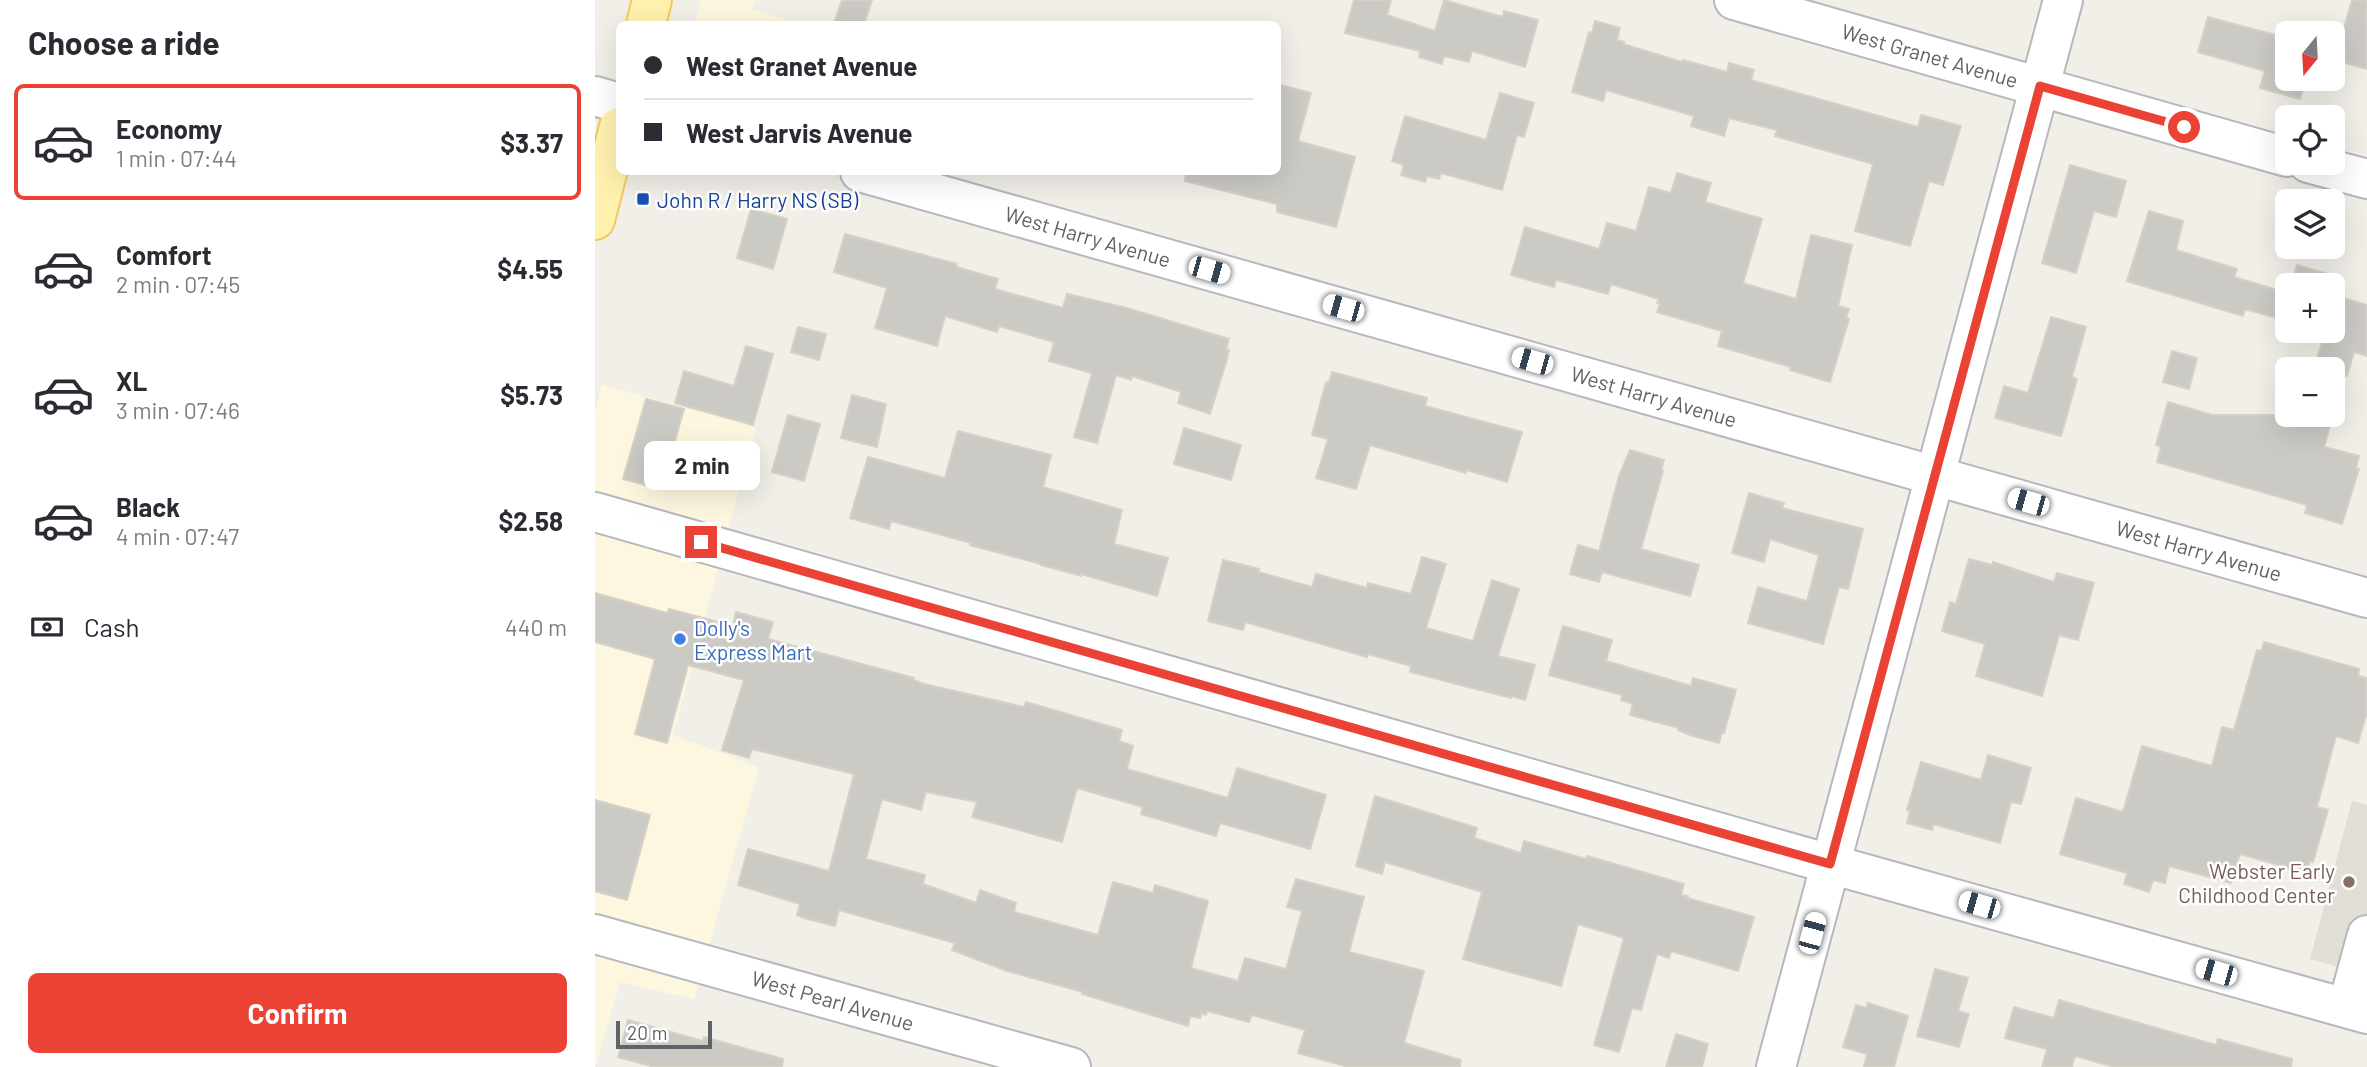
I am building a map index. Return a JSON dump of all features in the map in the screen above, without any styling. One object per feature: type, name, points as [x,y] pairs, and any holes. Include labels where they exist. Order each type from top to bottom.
[{"type":"main road","points":[[647,21],[652,0]]},
{"type":"main road","points":[[595,220],[616,140]]},
{"type":"street","name":"West Granet Avenue","points":[[1734,0],[2275,154]]},
{"type":"street","points":[[1776,1067],[2063,0]]},
{"type":"street","points":[[595,96],[616,102]]},
{"type":"street","points":[[2345,173],[2367,179]]},
{"type":"street","name":"West Harry Avenue","points":[[871,175],[2367,598]]},
{"type":"street","points":[[595,512],[1830,864],[2357,1011],[2367,935]]},
{"type":"street","name":"West Pearl Avenue","points":[[595,934],[1071,1067]]},
{"type":"shaded area","points":[[701,0],[754,0],[752,9],[790,21],[696,21]]},
{"type":"shaded area","points":[[602,385],[756,427],[673,735],[759,767],[694,999],[620,982],[595,1067],[595,411]]},
{"type":"shaded area","name":"Webster Early Childhood Center","points":[[2352,801],[2367,805],[2367,975],[2310,959]]},
{"type":"building","points":[[842,0],[872,0],[865,21],[835,21]]},
{"type":"building","points":[[1354,0],[1391,0],[1387,15],[1435,31],[1444,0],[1503,17],[1504,11],[1538,20],[1525,67],[1472,51],[1469,62],[1444,56],[1442,64],[1419,57],[1420,51],[1345,33]]},
{"type":"building","points":[[2352,0],[2367,0],[2367,69],[2345,63],[2345,25]]},
{"type":"building","points":[[2208,17],[2275,35],[2275,91],[2302,91],[2300,99],[2260,88],[2265,71],[2198,52]]},
{"type":"building","points":[[1595,21],[1620,28],[1617,40],[1624,42],[1623,44],[1682,62],[1683,60],[1727,72],[1729,63],[1754,70],[1751,80],[1918,127],[1921,115],[1961,126],[1943,185],[1929,181],[1910,246],[1855,231],[1873,164],[1775,136],[1777,130],[1729,118],[1724,136],[1691,126],[1694,116],[1606,90],[1603,101],[1572,92],[1589,32],[1592,33]]},
{"type":"building","points":[[1281,85],[1311,93],[1298,141],[1355,157],[1336,227],[1277,212],[1277,204],[1185,181],[1186,175],[1281,175]]},
{"type":"building","points":[[1500,93],[1534,103],[1524,137],[1517,135],[1502,190],[1441,173],[1439,179],[1427,176],[1425,182],[1401,175],[1404,165],[1392,161],[1405,116],[1486,140]]},
{"type":"building","points":[[2070,165],[2126,181],[2116,217],[2094,211],[2076,273],[2042,263]]},
{"type":"building","points":[[1677,173],[1711,183],[1705,202],[1762,219],[1743,283],[1796,299],[1811,235],[1852,245],[1838,306],[1849,309],[1846,318],[1849,319],[1830,382],[1790,370],[1791,367],[1718,346],[1722,331],[1657,312],[1659,299],[1611,284],[1608,294],[1556,280],[1554,287],[1511,275],[1525,227],[1599,249],[1607,223],[1636,231],[1649,187],[1671,193]]},
{"type":"building","points":[[751,209],[787,219],[773,269],[737,258]]},
{"type":"building","points":[[2149,211],[2183,221],[2176,250],[2237,269],[2234,277],[2275,289],[2275,318],[2245,309],[2243,316],[2127,281]]},
{"type":"building","points":[[845,234],[957,264],[956,267],[998,279],[995,289],[1063,308],[1067,294],[1127,308],[1229,339],[1227,359],[1210,414],[1178,403],[1181,392],[1132,376],[1131,380],[1116,375],[1097,443],[1074,437],[1092,373],[1049,361],[1054,342],[999,326],[997,332],[945,316],[937,346],[875,328],[887,288],[834,272]]},
{"type":"building","points":[[2297,265],[2324,273],[2295,273]]},
{"type":"building","points":[[2345,299],[2367,305],[2367,356],[2354,352],[2347,376],[2345,357],[2318,357],[2322,343],[2345,343]]},
{"type":"building","points":[[2051,317],[2086,327],[2072,377],[2077,379],[2061,436],[1995,418],[2004,386],[2028,393]]},
{"type":"building","points":[[798,327],[826,334],[819,360],[791,352]]},
{"type":"building","points":[[746,346],[773,354],[753,425],[675,403],[684,371],[734,386]]},
{"type":"building","points":[[2172,351],[2197,358],[2189,389],[2163,382]]},
{"type":"building","points":[[1332,372],[1427,398],[1425,406],[1522,432],[1507,482],[1370,445],[1356,489],[1316,478],[1328,439],[1312,435],[1326,382],[1329,383]]},
{"type":"building","points":[[852,395],[886,404],[877,447],[841,438]]},
{"type":"building","points":[[646,399],[684,409],[661,489],[623,479]]},
{"type":"building","points":[[2168,402],[2212,415],[2275,415],[2275,427],[2330,427],[2324,447],[2359,456],[2356,468],[2359,469],[2342,524],[2305,513],[2307,505],[2157,462],[2161,447],[2156,445]]},
{"type":"building","points":[[788,415],[820,424],[804,481],[772,472]]},
{"type":"building","points":[[1184,428],[1241,445],[1231,480],[1174,464]]},
{"type":"building","points":[[958,431],[1051,455],[1043,487],[1122,510],[1114,544],[1168,558],[1157,596],[891,521],[889,529],[850,518],[868,457],[945,478]]},
{"type":"building","points":[[1630,450],[1664,460],[1641,549],[1699,565],[1690,596],[1602,572],[1599,582],[1570,574],[1578,545],[1599,551],[1619,476]]},
{"type":"building","points":[[1749,493],[1784,503],[1782,508],[1863,529],[1848,589],[1839,587],[1823,644],[1748,623],[1758,587],[1807,601],[1819,555],[1770,539],[1764,562],[1732,553]]},
{"type":"building","points":[[1422,557],[1446,564],[1426,628],[1473,641],[1492,580],[1519,589],[1498,656],[1535,665],[1525,700],[1410,672],[1411,666],[1368,654],[1367,657],[1245,622],[1243,630],[1208,621],[1223,560],[1312,587],[1316,574],[1367,588],[1368,583],[1411,594]]},
{"type":"building","points":[[1969,559],[1992,565],[1993,562],[2054,582],[2057,573],[2094,583],[2078,640],[2059,635],[2042,696],[1976,676],[1985,644],[1942,631],[1950,602],[1956,604]]},
{"type":"building","points":[[595,593],[667,613],[669,609],[733,626],[736,612],[773,622],[768,639],[914,678],[913,680],[924,684],[1024,707],[1026,702],[1122,730],[1119,741],[1133,746],[1127,769],[1228,798],[1237,768],[1326,795],[1310,849],[1220,823],[1216,836],[1141,814],[1143,807],[1077,788],[1062,842],[972,817],[977,802],[926,792],[921,810],[882,799],[866,859],[925,875],[923,884],[976,903],[980,890],[1016,903],[1014,912],[1098,935],[1113,882],[1153,893],[1155,885],[1208,901],[1191,968],[1238,981],[1245,958],[1286,969],[1302,911],[1287,907],[1296,879],[1364,897],[1349,952],[1424,971],[1404,1043],[1461,1060],[1460,1067],[1348,1067],[1298,1053],[1305,1030],[1252,1015],[1249,1022],[1207,1011],[1206,1015],[1202,1013],[1200,1018],[1190,1016],[1188,1026],[1007,971],[952,950],[955,943],[839,910],[835,926],[804,918],[797,915],[800,904],[738,885],[748,849],[829,871],[854,774],[752,749],[749,758],[722,750],[744,680],[688,665],[667,743],[635,734],[655,659],[595,642]]},
{"type":"building","points":[[1563,626],[1612,640],[1606,661],[1691,686],[1693,678],[1736,690],[1719,743],[1690,735],[1678,730],[1679,728],[1630,715],[1633,704],[1621,700],[1622,695],[1549,675]]},
{"type":"building","points":[[2264,642],[2359,669],[2358,676],[2367,678],[2367,712],[2358,743],[2336,736],[2317,807],[2328,810],[2313,862],[2310,861],[2306,873],[2240,854],[2231,883],[2169,866],[2165,883],[2153,880],[2149,892],[2124,884],[2127,873],[2060,854],[2076,798],[2123,812],[2142,746],[2212,766],[2222,727],[2234,730],[2257,650],[2261,651]]},
{"type":"building","points":[[1988,755],[2031,768],[2021,804],[2011,802],[2000,843],[1933,824],[1932,830],[1907,823],[1910,811],[1907,810],[1921,762],[1981,780]]},
{"type":"building","points":[[1375,796],[1477,828],[1474,838],[1521,853],[1524,841],[1684,884],[1681,895],[1688,896],[1687,898],[1754,917],[1738,971],[1671,951],[1669,958],[1657,954],[1641,1010],[1632,1008],[1619,1052],[1594,1045],[1624,938],[1578,924],[1561,986],[1463,959],[1482,892],[1385,862],[1382,874],[1356,866]]},
{"type":"building","points":[[595,800],[650,815],[627,900],[595,891]]},
{"type":"building","points":[[1935,969],[1968,978],[1958,1011],[1969,1014],[1959,1047],[1917,1036]]},
{"type":"building","points":[[2059,1000],[2216,1045],[2218,1039],[2292,1059],[2291,1067],[2115,1067],[2075,1056],[2072,1067],[2042,1067],[2047,1049],[2005,1038],[2014,1007],[2054,1018]]},
{"type":"building","points":[[1868,1003],[1908,1016],[1894,1067],[1864,1067],[1867,1054],[1843,1047],[1856,1005],[1866,1008]]},
{"type":"building","points":[[628,1020],[783,1059],[782,1067],[654,1067],[618,1057]]},
{"type":"building","points":[[1676,1034],[1708,1044],[1702,1067],[1666,1067]]},
{"type":"place","name":"John R / Harry NS (SB)","points":[[643,199]]},
{"type":"place","name":"Dolly's Express Mart","points":[[680,639]]},
{"type":"place","name":"Webster Early Childhood Center","points":[[2349,882]]},
{"type":"route","points":[[701,542],[1830,864],[2040,86],[2184,127]]}]
